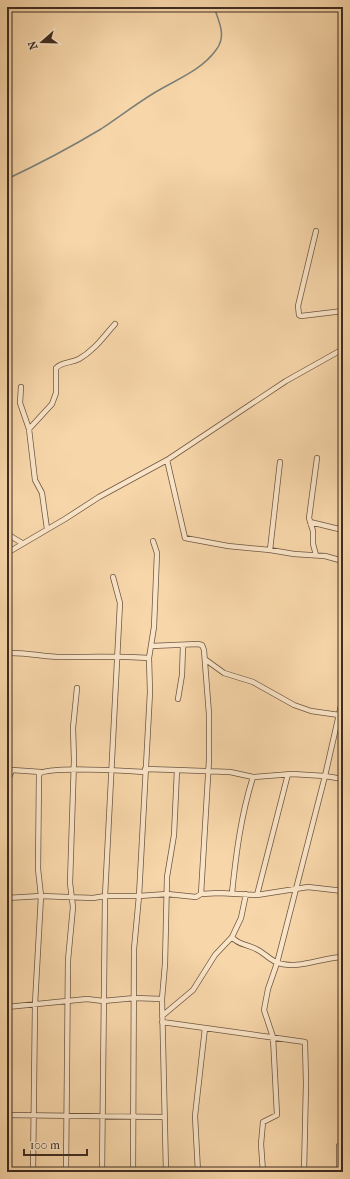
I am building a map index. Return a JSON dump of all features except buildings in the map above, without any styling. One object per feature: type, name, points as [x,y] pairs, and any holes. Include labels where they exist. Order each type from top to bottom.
[{"type":"street","points":[[316,231],[298,306],[299,315],[343,311]]},
{"type":"street","points":[[28,428],[52,404],[55,399],[56,368],[60,364],[78,360],[87,353],[115,324]]},
{"type":"street","points":[[7,553],[99,496],[167,460],[286,380],[343,350]]},
{"type":"street","points":[[21,387],[20,403],[28,428],[35,480],[42,493],[47,529]]},
{"type":"street","points":[[316,555],[309,511],[317,458]]},
{"type":"street","points":[[167,460],[185,538],[228,546],[294,554],[316,555],[343,561]]},
{"type":"street","points":[[270,550],[280,462]]},
{"type":"street","points":[[310,522],[343,530]]},
{"type":"street","points":[[7,534],[22,543]]},
{"type":"street","points":[[133,1172],[135,998],[134,948],[139,896],[150,692],[149,658],[154,627],[157,553],[153,541]]},
{"type":"street","points":[[7,570],[7,628]]},
{"type":"street","points":[[102,1172],[105,896],[111,770],[116,713],[120,603],[113,577]]},
{"type":"street","points":[[7,633],[8,653],[61,657],[117,656],[149,658]]},
{"type":"street","points":[[151,646],[183,646],[202,644],[206,660],[209,714],[208,772],[201,894]]},
{"type":"street","points":[[178,698],[182,675],[183,646]]},
{"type":"street","points":[[206,660],[224,673],[253,682],[294,704],[311,711],[339,715]]},
{"type":"street","points":[[66,1172],[68,960],[72,898],[70,883],[74,770],[73,728],[77,688]]},
{"type":"street","points":[[263,1172],[261,1144],[263,1122],[277,1115],[274,1037],[264,1010],[268,989],[277,963],[325,776],[343,697]]},
{"type":"street","points":[[7,782],[12,770],[41,772],[74,770],[177,770],[230,772],[253,777],[288,774],[325,776],[343,779]]},
{"type":"street","points":[[166,1172],[163,1117],[162,999],[165,964],[167,877],[174,835],[177,770]]},
{"type":"street","points":[[32,1172],[35,1004],[41,896],[38,869],[39,774],[41,772]]},
{"type":"street","points":[[257,895],[288,774]]},
{"type":"street","points":[[232,893],[238,843],[246,800],[253,777]]},
{"type":"street","points":[[7,898],[41,896],[93,898],[105,896],[167,894],[196,897],[201,894],[232,893],[257,895],[308,887],[343,891]]},
{"type":"street","points":[[162,1016],[194,990],[215,955],[232,937],[241,918],[246,894]]},
{"type":"street","points":[[232,937],[238,944],[256,949],[277,963],[309,963],[343,957]]},
{"type":"street","points":[[7,1007],[87,999],[103,1002],[135,998],[162,999]]},
{"type":"street","points":[[162,1022],[305,1042],[306,1083],[304,1172]]},
{"type":"street","points":[[198,1172],[195,1116],[205,1028]]},
{"type":"street","points":[[7,1115],[134,1118],[163,1117]]},
{"type":"street","points":[[339,1146],[339,1172]]},
{"type":"waterway","points":[[7,179],[90,136],[147,97],[203,64],[216,50],[222,34],[214,7]]}]
